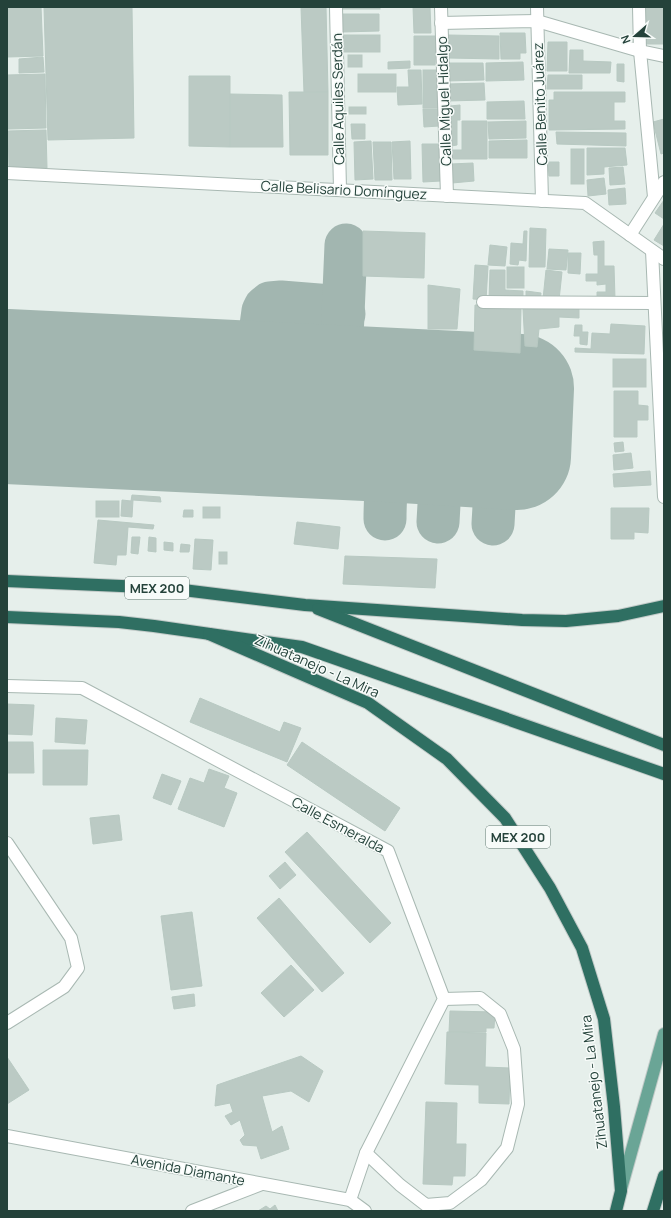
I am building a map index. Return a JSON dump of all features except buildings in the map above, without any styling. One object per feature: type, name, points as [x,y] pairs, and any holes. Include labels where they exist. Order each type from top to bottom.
[{"type":"highway","name":"MEX 200","points":[[7,581],[167,588],[305,605],[522,620],[566,621],[618,616],[664,606]]},
{"type":"highway","points":[[305,605],[664,745]]},
{"type":"highway","name":"MEX 200","points":[[7,617],[119,622],[302,647],[664,774]]},
{"type":"highway","name":"Zihuatanejo - La Mira","points":[[209,634],[368,703],[447,759],[505,818],[558,901],[582,948],[604,1019],[614,1107],[621,1191]]},
{"type":"highway","points":[[653,1211],[664,1176]]},
{"type":"highway","name":"MEX 200","points":[[616,1211],[621,1191]]},
{"type":"main road","points":[[621,1191],[664,1034]]},
{"type":"street","name":"Calle Aquiles Serdán","points":[[336,7],[340,190]]},
{"type":"street","name":"Calle Miguel Hidalgo","points":[[441,7],[447,196]]},
{"type":"street","name":"Calle Benito Juárez","points":[[537,7],[542,201]]},
{"type":"street","points":[[639,7],[640,52],[654,197]]},
{"type":"street","points":[[441,23],[537,21],[640,52],[664,56]]},
{"type":"street","name":"Calle Belisario Domínguez","points":[[7,173],[585,203],[664,259]]},
{"type":"street","points":[[630,235],[664,182]]},
{"type":"street","points":[[652,251],[664,496]]},
{"type":"street","points":[[483,302],[654,303]]},
{"type":"street","name":"Calle Esmeralda","points":[[7,686],[82,688],[388,851],[444,999]]},
{"type":"street","points":[[7,843],[71,938],[78,968],[64,987],[7,1024]]},
{"type":"street","points":[[350,1200],[366,1153],[444,999],[480,998],[500,1014],[514,1049],[518,1104],[507,1148],[481,1180],[450,1203],[426,1205],[400,1185],[366,1153]]},
{"type":"street","name":"Avenida Diamante","points":[[7,1136],[350,1200],[365,1211]]},
{"type":"street","points":[[192,1211],[214,1208],[262,1184]]},
{"type":"taxiway","points":[[315,412],[331,401],[340,384],[346,245]]},
{"type":"taxiway","points":[[260,333],[263,311],[270,303],[281,302],[331,306],[338,308],[344,314]]},
{"type":"taxiway","points":[[349,412],[373,419],[380,425],[384,432],[388,450],[385,519]]},
{"type":"taxiway","points":[[410,414],[418,416],[429,422],[436,431],[441,444],[442,451],[438,522]]},
{"type":"taxiway","points":[[464,417],[478,422],[483,426],[491,435],[496,447],[497,454],[493,524]]},
{"type":"runway","points":[[7,363],[520,388],[517,456],[388,448],[7,430]]}]
